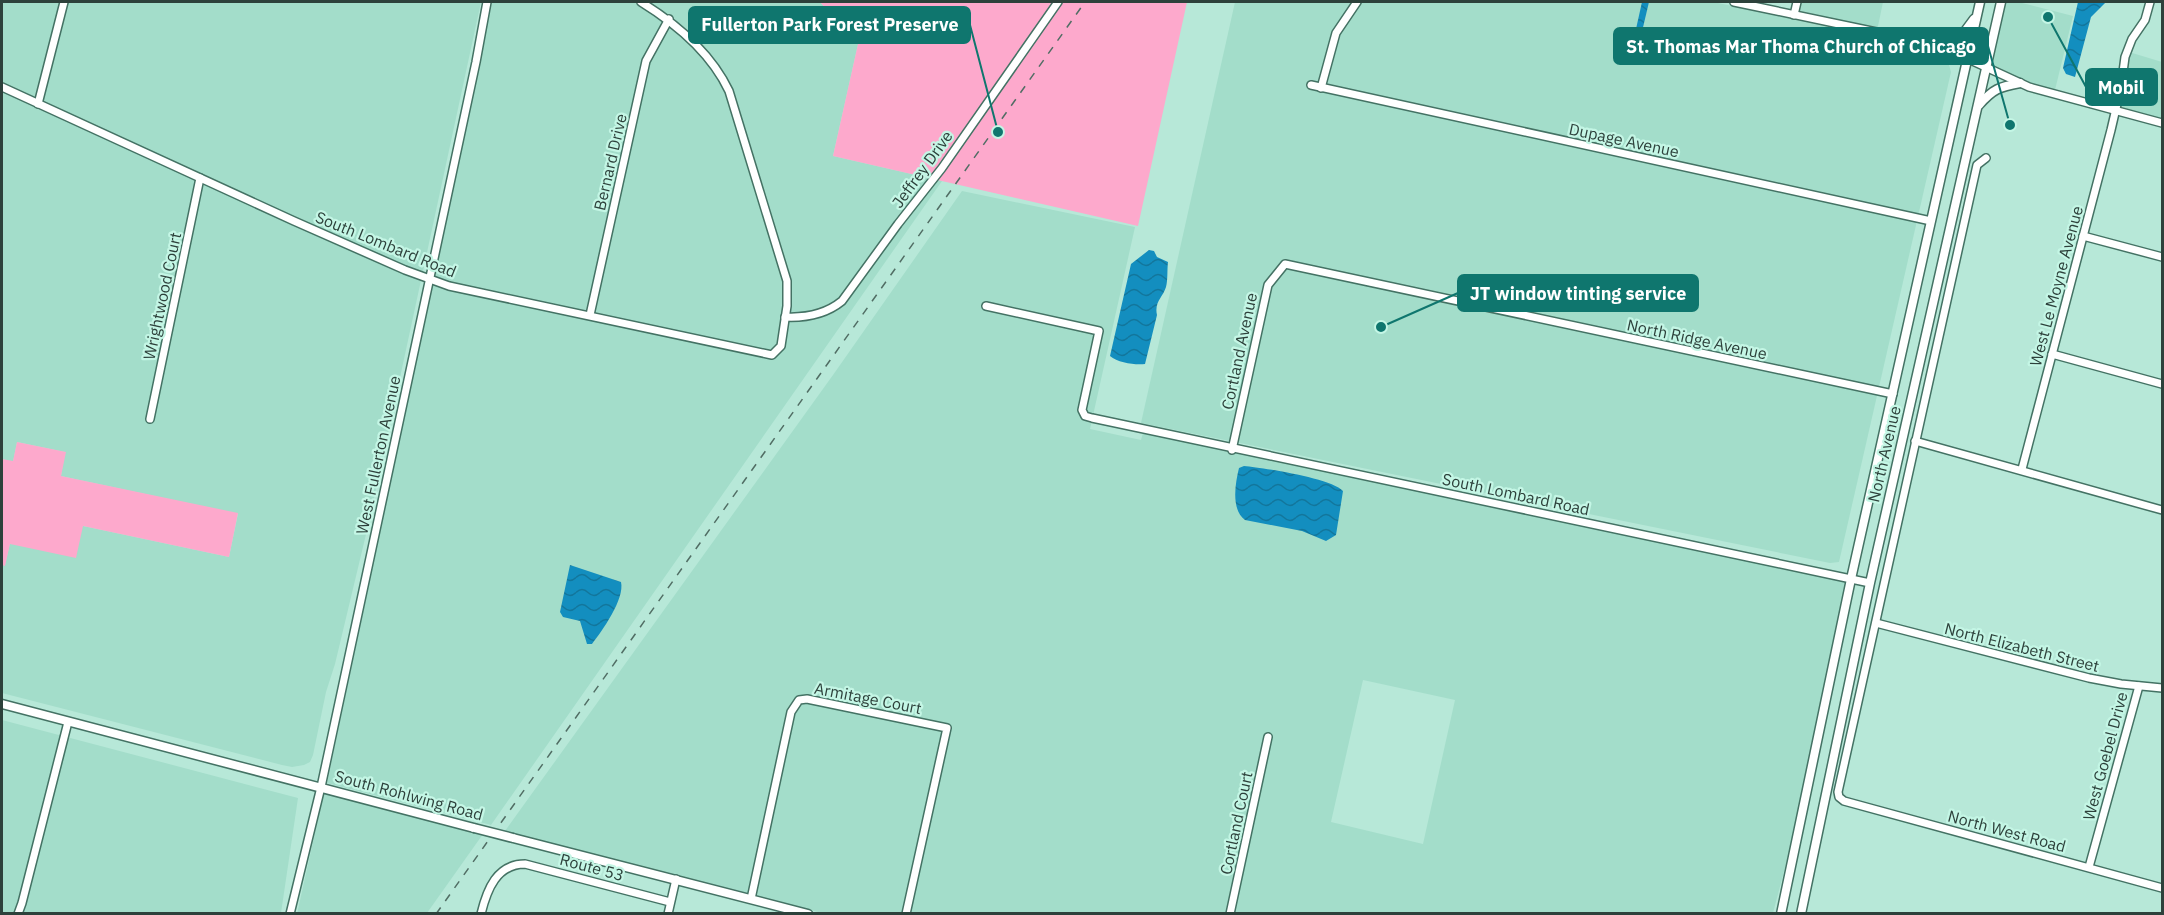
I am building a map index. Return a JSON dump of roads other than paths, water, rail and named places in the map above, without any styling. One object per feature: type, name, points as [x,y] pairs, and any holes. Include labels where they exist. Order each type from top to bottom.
[{"type":"main road","name":"North Avenue","points":[[1781,914],[1851,579],[1980,2]]},
{"type":"main road","name":"North Avenue","points":[[1801,914],[1870,583],[2001,2]]},
{"type":"main road","points":[[1940,48],[1957,42],[1977,14]]},
{"type":"main road","points":[[1978,105],[1991,91],[2001,86],[2020,83]]},
{"type":"main road","name":"South Rohlwing Road","points":[[2,704],[808,914]]},
{"type":"street","points":[[38,104],[64,2]]},
{"type":"street","name":"West Fullerton Avenue","points":[[290,914],[321,787],[487,2]]},
{"type":"street","points":[[640,2],[669,19],[716,66],[729,91],[784,267],[788,293],[785,317]]},
{"type":"street","name":"Jeffrey Drive","points":[[785,317],[818,314],[842,301],[935,178],[1058,2]]},
{"type":"street","points":[[1321,88],[1336,33],[1358,2]]},
{"type":"street","points":[[1734,2],[1940,48],[2020,83],[2163,123]]},
{"type":"street","points":[[1794,15],[1797,2]]},
{"type":"street","name":"West Le Moyne Avenue","points":[[2022,469],[2116,111],[2125,57],[2145,20],[2150,2]]},
{"type":"street","name":"Bernard Drive","points":[[590,315],[646,61],[669,19]]},
{"type":"street","name":"Dupage Avenue","points":[[1311,86],[1931,221]]},
{"type":"street","name":"South Lombard Road","points":[[2,87],[308,227],[448,286],[772,355],[781,346],[785,317]]},
{"type":"street","name":"North Avenue","points":[[1844,801],[1839,797],[1838,792],[1915,441],[1977,165],[1986,158]]},
{"type":"street","name":"Wrightwood Court","points":[[150,418],[200,178]]},
{"type":"street","points":[[2084,236],[2163,257]]},
{"type":"street","name":"North Ridge Avenue","points":[[1285,264],[1893,394]]},
{"type":"street","name":"Cortland Avenue","points":[[1232,450],[1268,285],[1285,264]]},
{"type":"street","name":"South Lombard Road","points":[[986,306],[1099,331],[1083,412],[1085,416],[1156,434],[1870,583]]},
{"type":"street","points":[[2052,354],[2163,384]]},
{"type":"street","points":[[1915,441],[2163,510]]},
{"type":"street","name":"North Elizabeth Street","points":[[1876,623],[2089,678],[2163,688]]},
{"type":"street","name":"West Goebel Drive","points":[[2089,867],[2139,686]]},
{"type":"street","name":"Armitage Court","points":[[751,898],[791,712],[799,700],[807,699],[947,728],[906,914]]},
{"type":"street","points":[[18,914],[68,722]]},
{"type":"street","name":"Cortland Court","points":[[1230,914],[1268,737]]},
{"type":"street","name":"North West Road","points":[[1844,801],[2163,888]]},
{"type":"street","name":"Route 53","points":[[482,914],[493,882],[507,867],[525,864],[670,902]]},
{"type":"street","points":[[668,914],[676,879]]},
{"type":"water","points":[[1642,2],[1649,2],[1640,40],[1637,41],[1634,38]]},
{"type":"water","points":[[2078,2],[2106,2],[2091,17],[2075,77],[2066,74],[2063,68]]},
{"type":"water","points":[[1149,250],[1154,251],[1157,257],[1168,262],[1167,284],[1157,307],[1145,364],[1127,363],[1110,356],[1131,264]]},
{"type":"water","points":[[1244,466],[1312,478],[1336,486],[1343,491],[1336,535],[1326,541],[1302,531],[1245,520],[1238,510],[1235,496],[1239,468]]},
{"type":"water","points":[[570,565],[621,582],[620,597],[616,606],[592,644],[587,644],[580,621],[563,617],[560,612]]},
{"type":"railway","points":[[436,914],[1085,2]]},
{"type":"place","name":"Mobil","points":[[2048,17]]},
{"type":"place","name":"St. Thomas Mar Thoma Church of Chicago","points":[[2010,125]]},
{"type":"place","name":"Fullerton Park Forest Preserve","points":[[998,132]]},
{"type":"place","name":"JT window tinting service","points":[[1381,327]]}]
